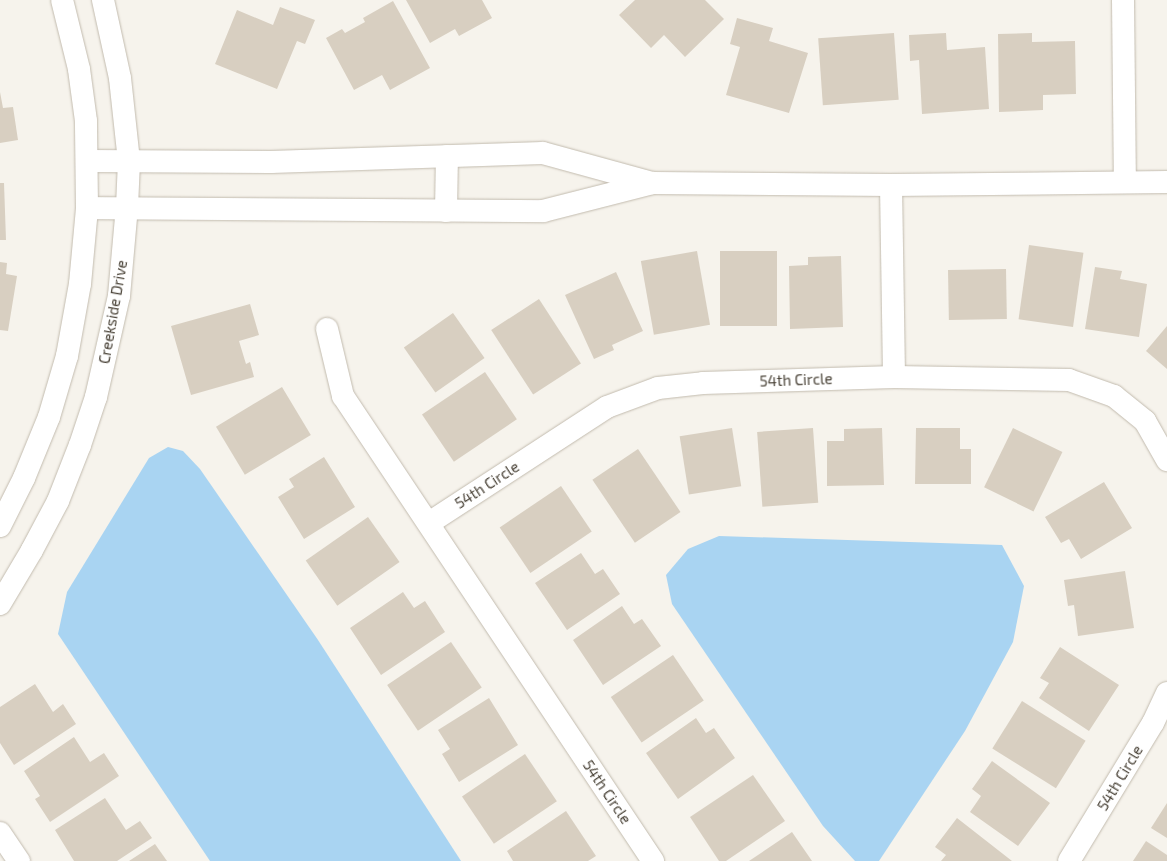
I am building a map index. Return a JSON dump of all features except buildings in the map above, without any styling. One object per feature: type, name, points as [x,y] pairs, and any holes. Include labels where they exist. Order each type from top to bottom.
[{"type":"street","points":[[0,526],[24,478],[49,418],[67,356],[80,284],[88,208],[86,121],[79,69],[62,0]]},
{"type":"street","name":"Creekside Drive","points":[[0,604],[32,550],[58,501],[80,445],[96,397],[119,296],[127,207],[129,161],[120,78],[103,0]]},
{"type":"street","points":[[1123,0],[1125,182]]},
{"type":"street","points":[[87,161],[271,162],[543,153],[653,183],[891,185],[1167,182]]},
{"type":"street","points":[[446,211],[447,156]]},
{"type":"street","points":[[88,208],[127,207],[543,212],[653,183]]},
{"type":"street","points":[[891,185],[894,377]]},
{"type":"street","name":"54th Circle","points":[[328,329],[343,396],[653,861]]},
{"type":"street","name":"54th Circle","points":[[429,523],[607,407],[658,388],[703,383],[894,377],[1069,380],[1114,396],[1145,421],[1167,460]]},
{"type":"street","name":"54th Circle","points":[[1069,861],[1153,723],[1167,693]]},
{"type":"street","points":[[0,833],[18,861]]},
{"type":"water","points":[[168,447],[183,451],[200,469],[318,640],[461,861],[210,861],[58,634],[67,592],[149,458]]},
{"type":"water","points":[[719,536],[1002,545],[1024,586],[1013,642],[965,731],[879,861],[855,861],[823,826],[672,604],[666,575],[688,549]]}]
